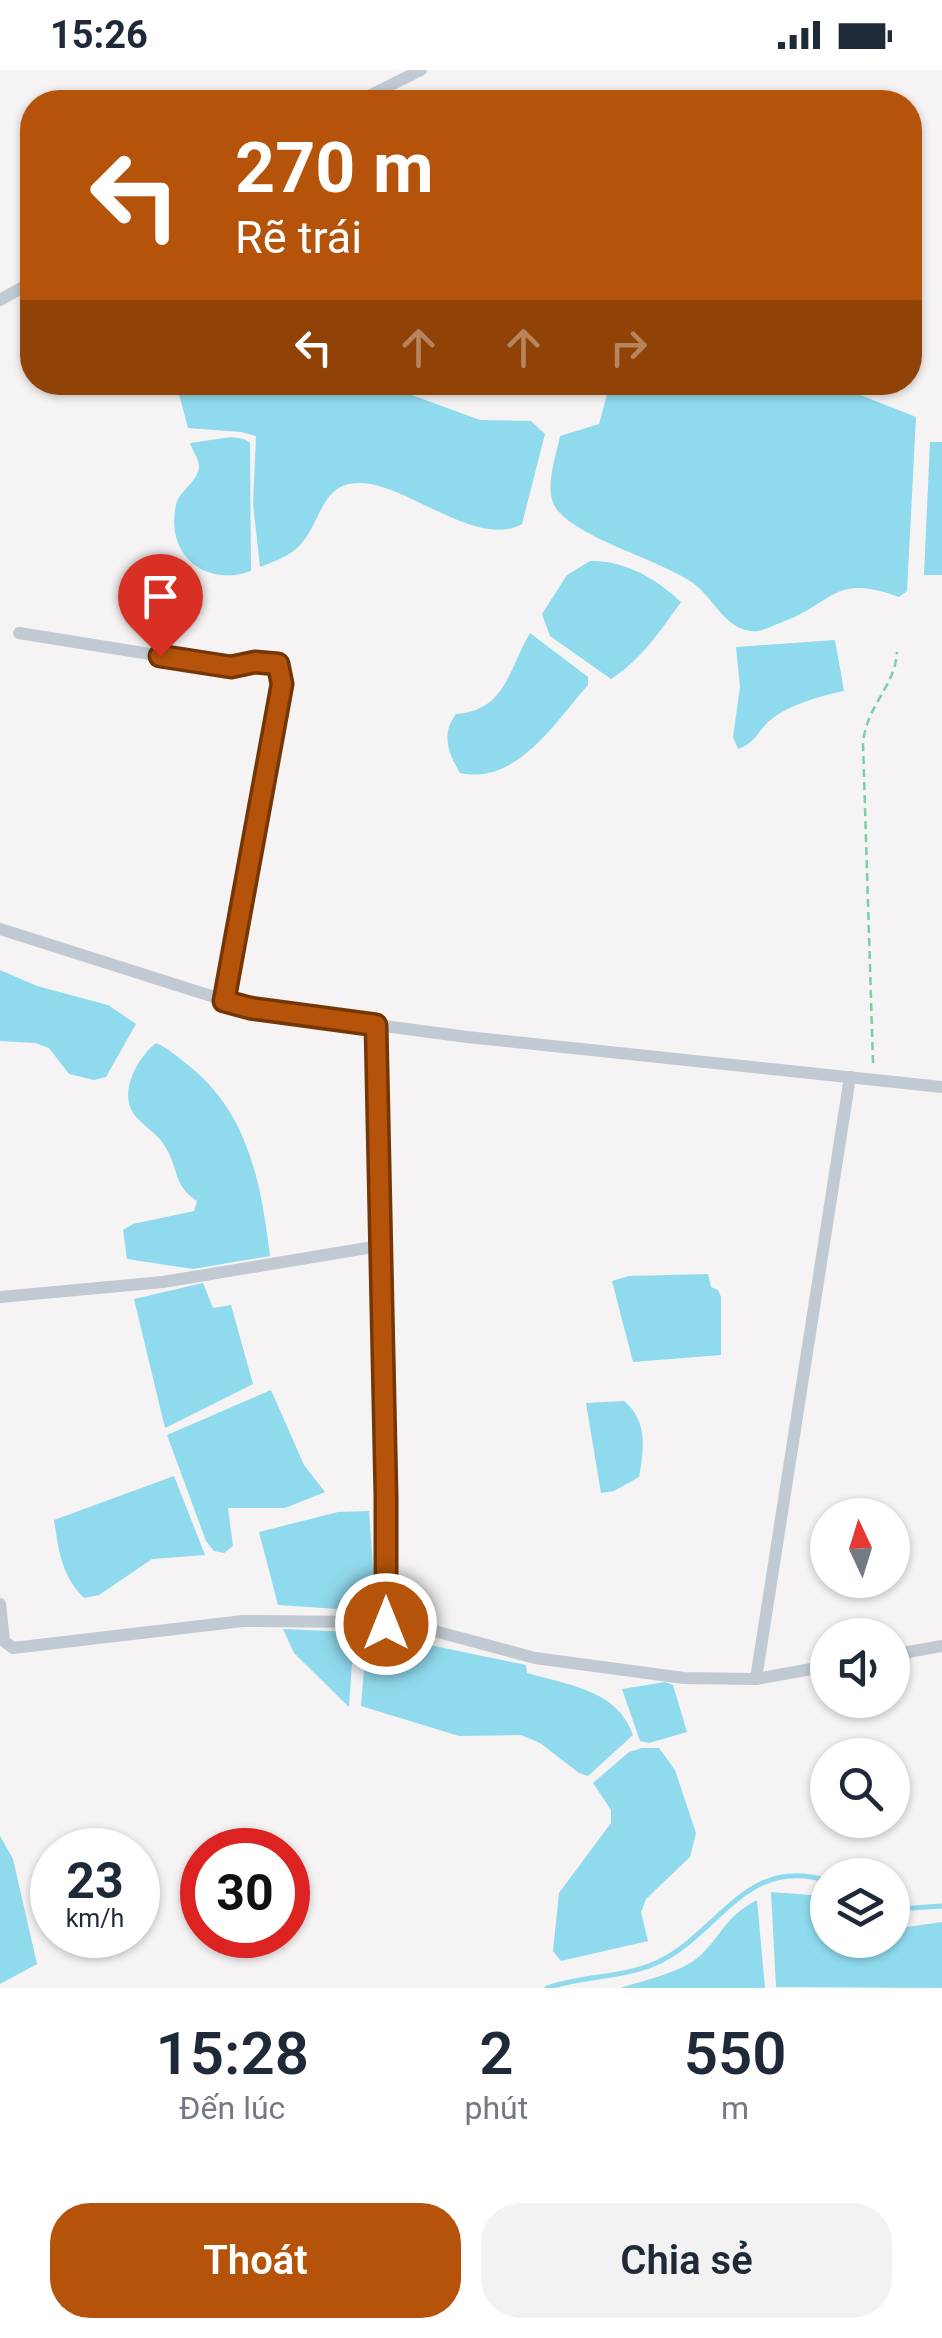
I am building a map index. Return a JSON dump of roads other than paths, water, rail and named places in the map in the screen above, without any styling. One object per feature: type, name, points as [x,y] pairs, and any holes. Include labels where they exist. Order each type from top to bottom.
[{"type":"street","points":[[382,90],[421,70]]},
{"type":"street","points":[[18,633],[231,667],[255,662],[278,664],[282,684],[272,751],[224,1001]]},
{"type":"street","points":[[0,929],[250,1008],[942,1087]]},
{"type":"street","points":[[376,1025],[386,1624]]},
{"type":"street","points":[[756,1679],[850,1077]]},
{"type":"street","points":[[0,1297],[164,1282],[379,1246]]},
{"type":"street","points":[[0,1604],[4,1641],[14,1648],[243,1620],[386,1624],[428,1630],[534,1658],[684,1678],[756,1679],[810,1669]]},
{"type":"street","points":[[910,1652],[942,1646]]},
{"type":"water","points":[[179,395],[412,395],[480,420],[531,421],[545,434],[522,524],[504,529],[484,528],[379,486],[348,484],[330,495],[297,548],[260,567],[253,504],[256,436],[188,428]]},
{"type":"water","points":[[607,395],[860,395],[916,417],[907,591],[899,597],[877,590],[846,589],[761,630],[738,627],[693,583],[585,531],[558,511],[551,494],[560,436],[599,424]]},
{"type":"water","points":[[231,437],[250,443],[251,571],[218,575],[192,563],[176,538],[174,523],[178,500],[198,471],[190,443]]},
{"type":"water","points":[[930,442],[942,442],[942,575],[924,575]]},
{"type":"water","points":[[590,561],[639,572],[681,602],[641,654],[611,679],[550,636],[542,614],[567,575]]},
{"type":"water","points":[[530,633],[588,677],[588,685],[548,732],[517,760],[499,770],[460,773],[448,743],[451,721],[456,714],[473,711],[496,696]]},
{"type":"water","points":[[835,640],[844,691],[785,711],[738,749],[733,737],[740,687],[736,647]]},
{"type":"water","points":[[0,970],[37,986],[108,1005],[136,1024],[106,1077],[94,1080],[69,1074],[49,1048],[35,1043],[0,1041]]},
{"type":"water","points":[[156,1043],[209,1084],[238,1128],[256,1177],[270,1256],[193,1269],[127,1259],[123,1230],[133,1224],[194,1211],[197,1201],[180,1183],[163,1143],[137,1118],[129,1104],[132,1075]]},
{"type":"water","points":[[708,1274],[711,1287],[721,1297],[721,1355],[633,1362],[612,1281],[629,1276]]},
{"type":"water","points":[[203,1283],[213,1308],[231,1305],[253,1384],[165,1428],[134,1299]]},
{"type":"water","points":[[271,1390],[304,1465],[325,1492],[285,1508],[228,1508],[233,1546],[224,1553],[214,1551],[206,1541],[167,1435]]},
{"type":"water","points":[[624,1401],[641,1426],[639,1477],[614,1491],[601,1493],[586,1403]]},
{"type":"water","points":[[174,1476],[205,1555],[152,1559],[99,1595],[84,1598],[66,1571],[54,1520]]},
{"type":"water","points":[[369,1511],[376,1607],[368,1611],[278,1605],[259,1532],[338,1512]]},
{"type":"water","points":[[283,1629],[354,1632],[349,1707],[294,1653]]},
{"type":"water","points":[[367,1632],[526,1665],[527,1673],[575,1686],[604,1699],[626,1720],[633,1735],[588,1776],[540,1743],[521,1735],[459,1736],[361,1706]]},
{"type":"water","points":[[665,1682],[673,1685],[687,1732],[649,1743],[640,1741],[622,1689]]},
{"type":"water","points":[[659,1748],[675,1770],[696,1833],[690,1857],[646,1899],[641,1912],[648,1941],[561,1961],[553,1951],[559,1893],[611,1823],[611,1810],[593,1783],[629,1752]]},
{"type":"water","points":[[0,1836],[13,1859],[30,1933],[30,1958],[36,1958],[37,1964],[0,1984]]},
{"type":"water","points":[[771,1892],[810,1895],[810,1958],[910,1958],[910,1927],[942,1922],[942,1988],[776,1987]]},
{"type":"water","points":[[757,1900],[765,1988],[620,1988],[693,1961],[731,1919]]},
{"type":"waterway","points":[[547,1988],[654,1964],[677,1951],[753,1888],[775,1879],[810,1878]]},
{"type":"waterway","points":[[910,1908],[942,1906]]}]
